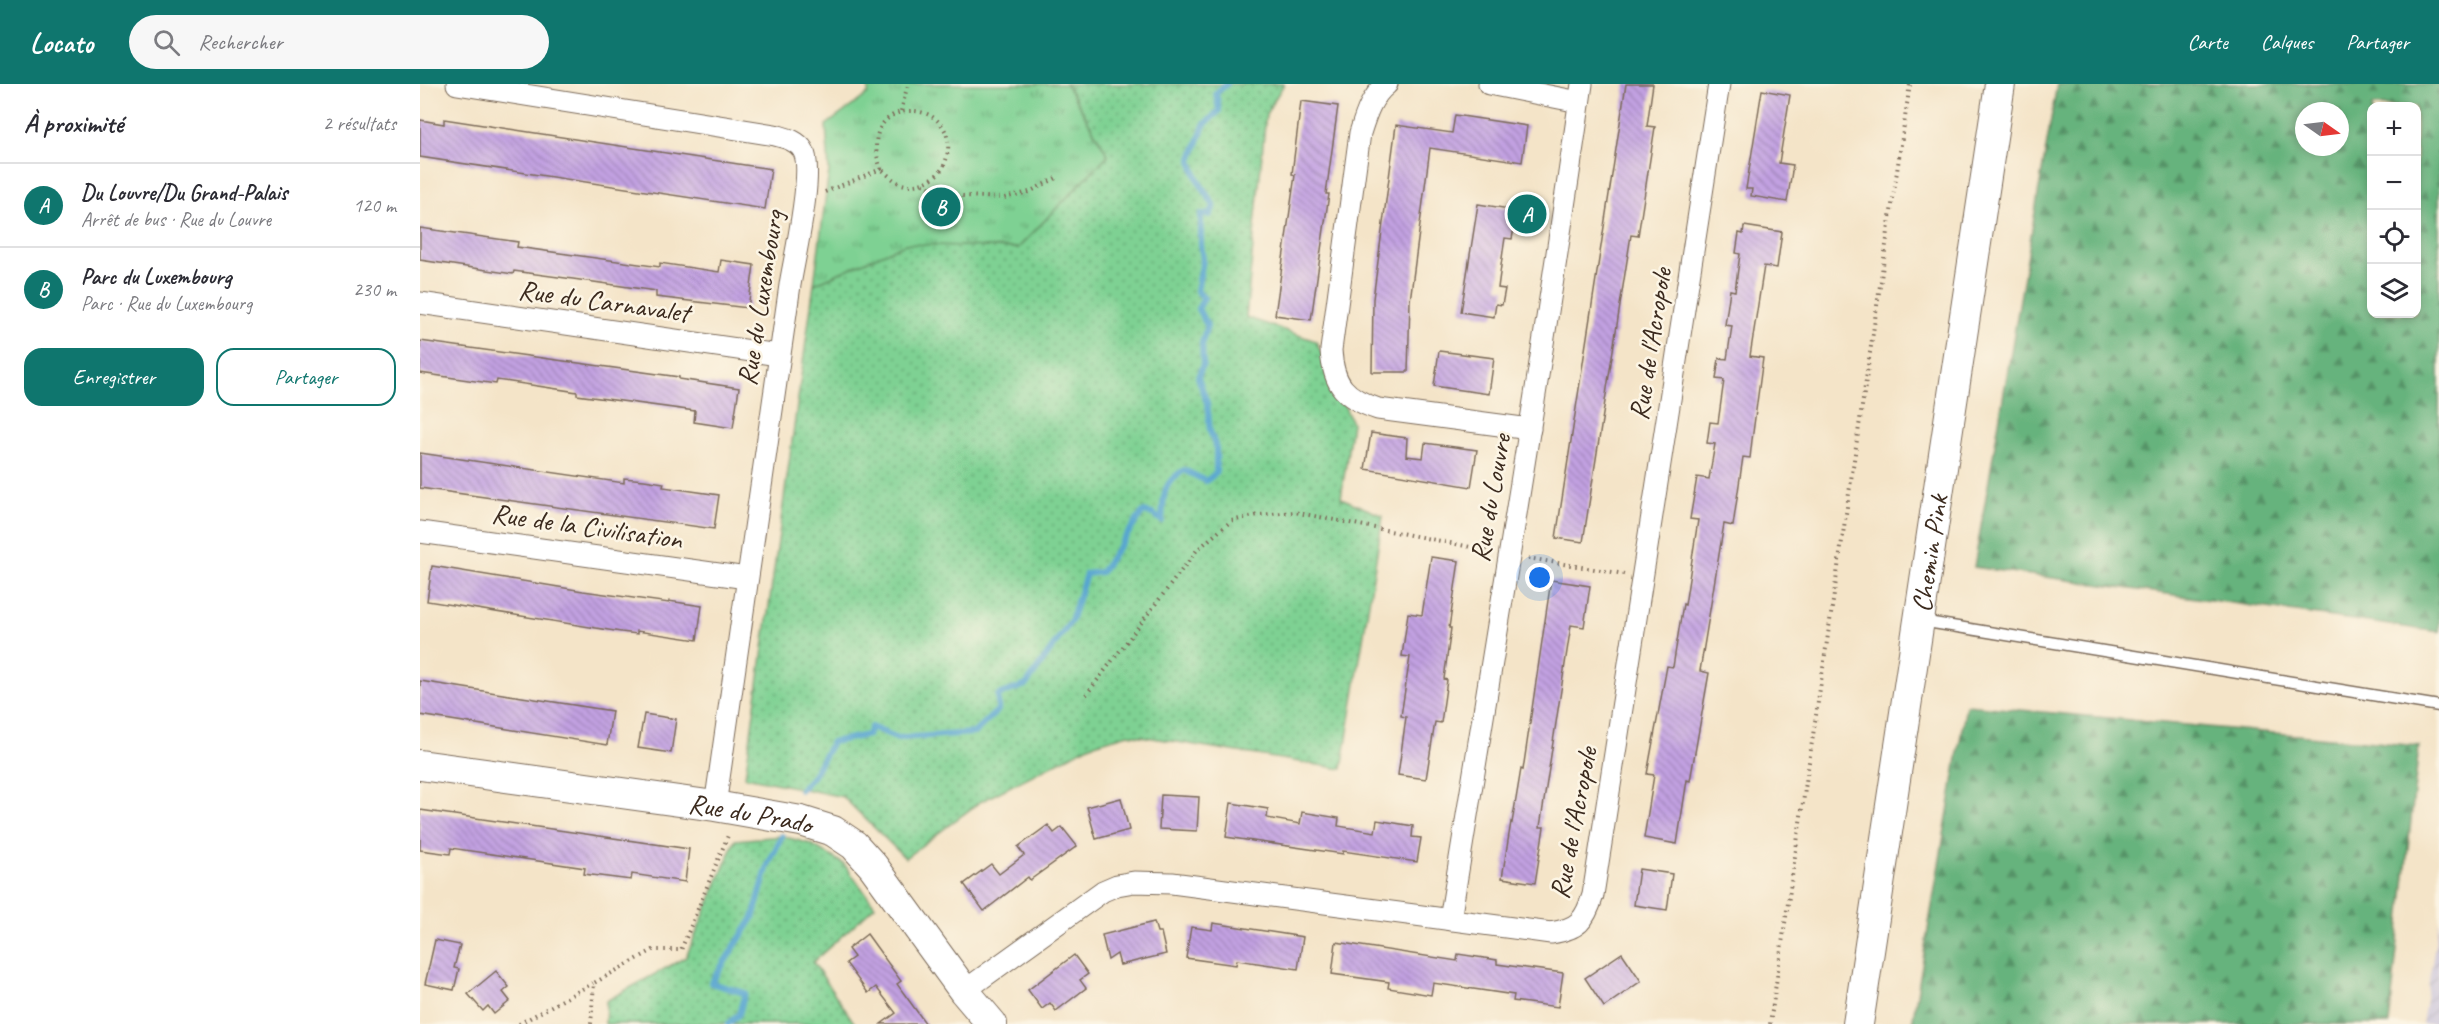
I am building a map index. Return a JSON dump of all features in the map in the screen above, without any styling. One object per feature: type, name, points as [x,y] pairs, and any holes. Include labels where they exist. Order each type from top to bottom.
[{"type":"main road","name":"Chemin Pink","points":[[1858,1024],[2000,84]]},
{"type":"main road","name":"Rue du Prado","points":[[420,765],[724,807],[801,821],[832,831],[854,845],[873,866],[964,991],[992,1024]]},
{"type":"street","name":"Rue du Luxembourg","points":[[457,84],[775,135],[793,140],[803,151],[807,166],[804,200],[747,578],[724,807]]},
{"type":"street","points":[[1387,84],[1379,90],[1371,102],[1360,134],[1331,350],[1332,367],[1338,384],[1348,396],[1378,409],[1530,429]]},
{"type":"street","points":[[1489,84],[1580,93]]},
{"type":"street","name":"Rue de l'Acropole","points":[[964,991],[1086,901],[1117,885],[1134,882],[1172,883],[1551,933],[1568,930],[1579,924],[1588,913],[1593,895],[1719,84]]},
{"type":"street","name":"Rue du Louvre","points":[[1450,920],[1530,429],[1580,93]]},
{"type":"street","name":"Rue du Carnavalet","points":[[420,303],[779,355]]},
{"type":"street","name":"Rue de la Civilisation","points":[[420,532],[747,578]]},
{"type":"lane","points":[[1918,620],[2439,706]]},
{"type":"path","points":[[901,111],[908,84]]},
{"type":"path","points":[[1770,1024],[1910,84]]},
{"type":"path","points":[[923,184],[942,170],[950,148],[944,125],[925,111],[901,111],[886,120],[876,135],[875,152],[881,169],[900,183],[923,184],[945,195],[1004,198],[1029,192],[1058,177]]},
{"type":"path","points":[[804,200],[881,169]]},
{"type":"path","points":[[1086,695],[1197,550],[1231,521],[1258,515],[1294,512],[1508,555],[1643,578]]},
{"type":"path","points":[[519,1024],[653,950],[681,950],[731,827],[724,807]]},
{"type":"path","points":[[591,1024],[594,982]]},
{"type":"shaded area","points":[[2439,921],[2439,1024],[2422,1024]]},
{"type":"green space","points":[[869,84],[1066,84],[1108,155],[1018,248],[905,244],[814,284],[829,171],[826,125],[868,94]]},
{"type":"green space","points":[[1066,84],[1284,84],[1266,114],[1246,317],[1316,341],[1352,423],[1341,498],[1383,516],[1342,769],[1128,734],[1091,745],[980,802],[905,858],[843,797],[745,777],[814,284],[905,243],[1018,248],[1108,155]]},
{"type":"green space","points":[[2057,84],[2439,84],[2439,632],[1974,567]]},
{"type":"green space","points":[[1966,705],[2419,746],[2389,1024],[1912,1024]]},
{"type":"green space","points":[[782,836],[811,844],[844,864],[875,906],[813,962],[855,1024],[605,1024],[606,1001],[686,957],[735,840]]},
{"type":"building","points":[[1626,84],[1653,84],[1647,126],[1655,127],[1638,236],[1631,235],[1583,542],[1556,538]]},
{"type":"building","points":[[1762,90],[1790,95],[1779,163],[1793,165],[1787,202],[1751,196],[1752,189],[1746,189]]},
{"type":"building","points":[[1301,101],[1338,106],[1326,194],[1329,194],[1311,320],[1275,315],[1295,175],[1292,174]]},
{"type":"building","points":[[1455,115],[1527,126],[1522,162],[1430,148],[1410,301],[1408,372],[1372,372],[1373,299],[1396,125],[1452,133]]},
{"type":"building","points":[[444,119],[771,169],[765,209],[420,157],[420,120],[444,124]]},
{"type":"building","points":[[1478,204],[1510,209],[1508,221],[1515,223],[1512,239],[1505,238],[1498,288],[1505,289],[1502,305],[1496,304],[1494,317],[1461,312]]},
{"type":"building","points":[[1744,226],[1782,232],[1777,268],[1764,266],[1750,356],[1763,358],[1750,458],[1743,457],[1733,526],[1724,524],[1700,671],[1709,673],[1690,781],[1687,780],[1677,844],[1644,838],[1654,775],[1647,774],[1667,666],[1673,667],[1683,604],[1685,605],[1698,520],[1690,519],[1697,477],[1709,479],[1715,444],[1707,443],[1710,422],[1718,423],[1724,380],[1716,379],[1719,358],[1727,359],[1732,326],[1725,325],[1730,290],[1735,291],[1740,254],[1736,253],[1739,233],[1743,234]]},
{"type":"building","points":[[420,228],[518,242],[517,247],[660,267],[660,263],[719,272],[721,260],[754,265],[748,308],[656,297],[656,291],[420,260]]},
{"type":"building","points":[[420,341],[679,377],[679,379],[739,388],[733,428],[694,422],[695,411],[577,395],[577,392],[497,380],[496,384],[420,373]]},
{"type":"building","points":[[1439,351],[1494,358],[1489,394],[1434,386]]},
{"type":"building","points":[[1371,433],[1407,438],[1406,456],[1423,458],[1425,443],[1477,450],[1471,487],[1365,469]]},
{"type":"building","points":[[420,453],[624,483],[624,478],[644,480],[664,483],[663,487],[719,495],[714,529],[420,488]]},
{"type":"building","points":[[1431,557],[1459,561],[1449,628],[1451,628],[1444,679],[1447,680],[1441,723],[1435,722],[1426,779],[1398,775],[1406,717],[1401,716],[1410,657],[1402,656],[1408,613],[1422,615]]},
{"type":"building","points":[[432,566],[583,591],[702,606],[697,640],[637,631],[637,634],[621,632],[427,601]]},
{"type":"building","points":[[1551,580],[1590,586],[1584,627],[1571,625],[1540,827],[1544,827],[1535,883],[1502,878],[1521,769],[1523,770]]},
{"type":"building","points":[[420,681],[612,711],[607,745],[420,715]]},
{"type":"building","points":[[644,714],[676,719],[671,753],[638,748]]},
{"type":"building","points":[[1161,795],[1199,797],[1197,831],[1159,829]]},
{"type":"building","points":[[1121,798],[1129,830],[1096,839],[1087,807]]},
{"type":"building","points":[[1231,803],[1268,809],[1267,818],[1300,824],[1302,812],[1339,818],[1338,826],[1375,832],[1377,820],[1413,826],[1412,837],[1421,838],[1417,862],[1226,837]]},
{"type":"building","points":[[420,810],[689,849],[685,882],[632,874],[631,880],[584,874],[585,868],[451,848],[450,854],[420,850]]},
{"type":"building","points":[[1048,825],[1054,833],[1062,827],[1077,846],[1030,880],[1028,877],[984,911],[964,884],[991,864],[999,874],[1024,855],[1018,847]]},
{"type":"building","points":[[1639,869],[1672,874],[1667,910],[1634,905]]},
{"type":"building","points":[[1154,922],[1157,932],[1161,932],[1166,954],[1120,965],[1117,954],[1108,960],[1102,935]]},
{"type":"building","points":[[1213,923],[1303,937],[1298,969],[1237,960],[1236,965],[1186,958],[1191,927],[1212,930]]},
{"type":"building","points":[[867,934],[901,981],[897,984],[926,1024],[881,1024],[896,1013],[876,987],[868,993],[846,963],[854,957],[848,949]]},
{"type":"building","points":[[435,940],[460,945],[454,968],[459,969],[454,990],[425,984]]},
{"type":"building","points":[[1336,942],[1457,961],[1458,954],[1497,960],[1497,964],[1563,973],[1558,1007],[1513,1001],[1514,995],[1433,983],[1431,995],[1388,988],[1389,982],[1332,974]]},
{"type":"building","points":[[1622,953],[1641,981],[1604,1007],[1585,978]]},
{"type":"building","points":[[1074,955],[1088,974],[1080,980],[1086,988],[1056,1011],[1050,1003],[1042,1009],[1028,990]]},
{"type":"building","points":[[496,971],[509,987],[503,992],[510,1001],[494,1014],[488,1006],[483,1011],[468,994]]},
{"type":"waterway","points":[[800,790],[812,777],[832,742],[868,735],[871,727],[898,738],[974,733],[998,710],[998,695],[1026,685],[1071,621],[1086,574],[1101,572],[1143,512],[1153,514],[1162,521],[1165,491],[1171,480],[1184,470],[1206,481],[1216,473],[1216,448],[1210,431],[1207,403],[1198,377],[1203,364],[1202,343],[1207,325],[1198,309],[1204,298],[1197,291],[1203,260],[1201,214],[1210,215],[1214,206],[1198,180],[1191,161],[1204,125],[1219,111],[1216,93],[1227,84]]},
{"type":"waterway","points":[[728,1024],[739,1014],[745,993],[711,983],[753,918],[768,865],[782,836]]},
{"type":"place","name":"Parc du Luxembourg","points":[[941,207]]},
{"type":"place","name":"Du Louvre/Du Grand-Palais","points":[[1527,214]]}]
